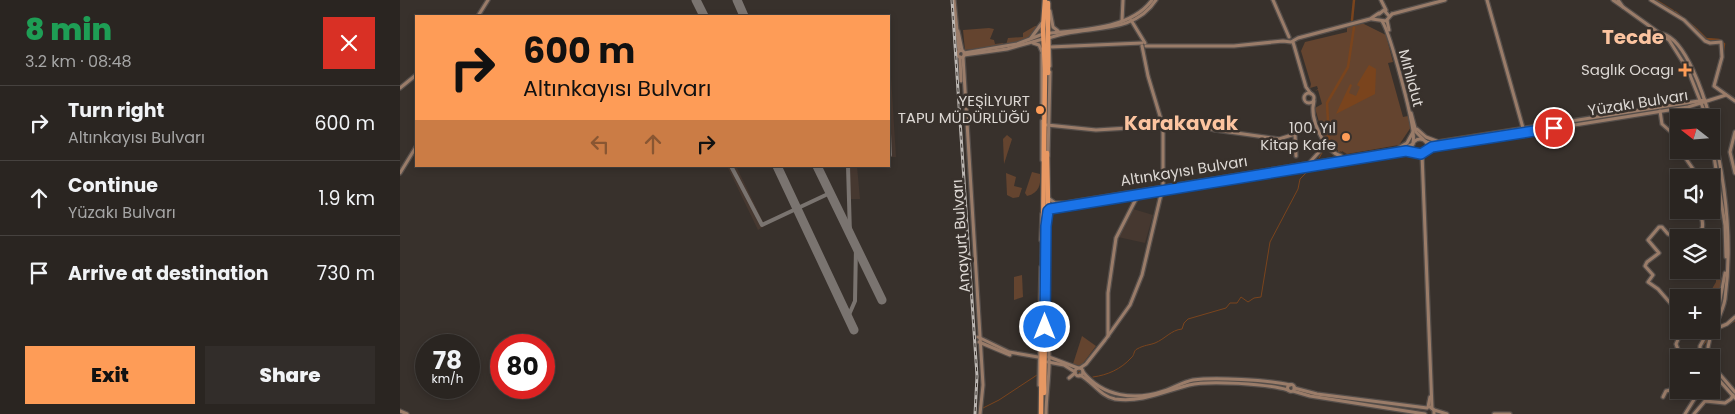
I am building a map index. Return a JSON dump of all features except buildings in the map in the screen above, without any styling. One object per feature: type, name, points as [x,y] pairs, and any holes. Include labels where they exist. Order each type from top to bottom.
[{"type":"highway","points":[[1045,21],[1047,0]]},
{"type":"highway","points":[[1042,414],[1044,388],[1042,200],[1047,0]]},
{"type":"highway","points":[[1045,21],[1050,12]]},
{"type":"highway","points":[[1042,414],[1045,256],[1049,210],[1048,102],[1051,46],[1046,37]]},
{"type":"highway","points":[[1042,200],[1048,198]]},
{"type":"highway","points":[[1042,200],[1048,204]]},
{"type":"main road","points":[[479,15],[488,0]]},
{"type":"main road","name":"Anayurt Bulvarı","points":[[955,0],[962,54],[979,339],[981,390],[979,414]]},
{"type":"main road","points":[[1047,0],[1053,27],[1057,30],[1065,31]]},
{"type":"main road","points":[[1123,0],[1124,23]]},
{"type":"main road","points":[[962,54],[1007,49],[1065,31],[1124,23],[1131,21],[1154,0]]},
{"type":"main road","points":[[1046,37],[1131,21],[1148,10],[1154,0]]},
{"type":"main road","points":[[1273,0],[1291,39],[1306,87],[1314,101],[1312,108]]},
{"type":"main road","name":"Mıhlıdut","points":[[1379,0],[1381,19],[1388,36],[1414,127],[1424,141]]},
{"type":"main road","name":"Mıhlıdut","points":[[1379,0],[1388,15],[1414,127],[1414,152]]},
{"type":"main road","points":[[1056,36],[1051,46],[1234,46],[1291,39],[1370,19],[1381,19],[1388,15],[1445,0]]},
{"type":"main road","points":[[1487,0],[1523,128]]},
{"type":"main road","points":[[1613,0],[1669,40],[1687,68],[1703,102],[1703,109],[1696,105]]},
{"type":"main road","points":[[1651,0],[1684,20],[1705,41],[1710,43],[1721,42],[1722,57],[1714,82],[1715,87],[1735,101]]},
{"type":"main road","points":[[1619,1],[1624,7]]},
{"type":"main road","points":[[1370,19],[1380,12],[1388,15]]},
{"type":"main road","points":[[1029,41],[1045,21]]},
{"type":"main road","points":[[1071,378],[1079,372],[1108,337],[1125,314],[1137,290],[1163,186],[1163,126],[1148,76],[1144,45],[1131,21]]},
{"type":"main road","points":[[1660,33],[1671,36],[1675,40],[1690,66],[1705,109]]},
{"type":"main road","points":[[1043,168],[1042,52],[1046,37]]},
{"type":"main road","points":[[1029,41],[1039,45],[1042,52]]},
{"type":"main road","points":[[400,88],[415,76]]},
{"type":"main road","points":[[1306,87],[1304,96],[1312,108],[1322,140],[1330,151],[1344,157]]},
{"type":"main road","points":[[1304,96],[1311,94]]},
{"type":"main road","points":[[1691,103],[1698,94]]},
{"type":"main road","points":[[1703,102],[1726,95]]},
{"type":"main road","points":[[1307,103],[1314,101]]},
{"type":"main road","name":"Yüzakı Bulvarı","points":[[1413,143],[1424,141],[1440,142],[1553,123],[1703,102]]},
{"type":"main road","name":"Yüzakı Bulvarı","points":[[1426,150],[1432,147],[1660,111],[1696,105],[1703,102]]},
{"type":"main road","points":[[1660,111],[1662,124],[1670,131]]},
{"type":"main road","points":[[1553,123],[1554,128]]},
{"type":"main road","points":[[1048,125],[1096,130],[1202,124],[1215,130],[1278,139],[1295,134],[1296,156]]},
{"type":"main road","points":[[1397,149],[1408,141],[1414,127],[1426,137],[1440,142]]},
{"type":"main road","points":[[1735,132],[1730,152],[1735,173]]},
{"type":"main road","points":[[1310,162],[1319,152],[1322,140]]},
{"type":"main road","points":[[1219,382],[1293,389],[1426,414],[1431,409],[1422,154],[1426,150],[1424,141]]},
{"type":"main road","name":"Altınkayısı Bulvarı","points":[[1048,198],[1057,203],[1397,149],[1413,143]]},
{"type":"main road","points":[[400,172],[415,149]]},
{"type":"main road","points":[[1414,152],[1422,154]]},
{"type":"main road","name":"Altınkayısı Bulvarı","points":[[1048,204],[1061,207],[1414,152]]},
{"type":"main road","points":[[1714,159],[1725,225],[1726,257],[1721,305]]},
{"type":"main road","points":[[1717,159],[1729,235],[1721,305]]},
{"type":"main road","points":[[1205,184],[1198,182],[1214,179]]},
{"type":"main road","points":[[1178,188],[1196,184],[1192,182]]},
{"type":"main road","points":[[1126,197],[1119,195],[1138,190]]},
{"type":"main road","points":[[1155,192],[1160,198]]},
{"type":"main road","points":[[1100,201],[1115,197],[1113,194]]},
{"type":"main road","points":[[1108,337],[1108,293],[1116,238],[1138,195]]},
{"type":"main road","points":[[1043,359],[1047,334],[1049,210],[1061,207]]},
{"type":"main road","points":[[1042,211],[1040,282],[1043,359],[1042,414]]},
{"type":"main road","points":[[1670,235],[1662,227],[1659,227],[1648,240],[1659,253],[1647,262],[1645,266],[1653,275],[1648,282],[1649,285],[1658,289],[1670,303]]},
{"type":"main road","points":[[1045,256],[1047,271]]},
{"type":"main road","points":[[1040,282],[1043,307]]},
{"type":"main road","points":[[1720,327],[1735,317]]},
{"type":"main road","points":[[979,339],[990,347],[1009,354],[1043,359]]},
{"type":"main road","points":[[979,339],[1009,352],[1064,365],[1079,372],[1101,392],[1114,399],[1158,396],[1191,384],[1273,382],[1290,385],[1293,389],[1317,394],[1431,409],[1444,414]]},
{"type":"main road","name":"Anayurt Bulvarı","points":[[979,339],[983,394],[979,414]]},
{"type":"main road","points":[[981,355],[984,349],[990,347]]},
{"type":"main road","points":[[1720,377],[1734,396]]},
{"type":"main road","points":[[1720,381],[1734,396]]},
{"type":"main road","points":[[1288,390],[1290,385]]},
{"type":"main road","points":[[1663,397],[1666,391],[1670,390]]},
{"type":"main road","points":[[1694,414],[1706,401],[1725,403],[1734,396]]},
{"type":"main road","points":[[1685,414],[1694,399]]},
{"type":"main road","points":[[400,411],[407,414]]},
{"type":"main road","points":[[1494,414],[1510,414]]},
{"type":"shaded area","points":[[1362,23],[1386,35],[1393,62],[1388,63],[1403,117],[1408,116],[1411,127],[1399,145],[1347,154],[1342,151],[1340,154],[1341,151],[1338,153],[1338,149],[1335,153],[1337,149],[1335,151],[1336,148],[1332,146],[1333,143],[1324,139],[1315,108],[1322,104],[1318,90],[1315,91],[1318,89],[1317,86],[1310,88],[1311,84],[1301,51],[1305,42],[1347,32],[1347,27]]},
{"type":"shaded area","points":[[1038,26],[1026,40],[1006,45],[1008,38],[1023,37],[1023,33]]},
{"type":"shaded area","points":[[994,29],[990,39],[994,40],[995,44],[1003,43],[1004,45],[965,50],[963,30]]},
{"type":"shaded area","points":[[1369,65],[1376,69],[1375,94],[1336,114],[1350,84],[1352,85],[1349,93],[1356,96],[1360,87],[1357,85]]},
{"type":"shaded area","points":[[891,76],[896,157],[890,157]]},
{"type":"shaded area","points":[[1007,135],[1012,139],[1004,164],[1003,139]]},
{"type":"shaded area","points":[[727,167],[736,167],[765,226],[758,230]]},
{"type":"shaded area","points":[[846,167],[857,167],[860,199],[849,199]]},
{"type":"shaded area","points":[[1032,172],[1040,174],[1040,182],[1037,191],[1027,196],[1025,193]]},
{"type":"shaded area","points":[[1006,173],[1016,177],[1014,186],[1022,188],[1019,197],[1013,198],[1007,195]]},
{"type":"shaded area","points":[[1133,209],[1153,215],[1145,243],[1118,237]]},
{"type":"shaded area","points":[[1022,275],[1023,297],[1014,300],[1014,277]]},
{"type":"shaded area","points":[[1722,278],[1720,292],[1720,289],[1712,289],[1716,279]]},
{"type":"shaded area","points":[[1082,336],[1096,346],[1081,366],[1073,364]]},
{"type":"waterway","points":[[1352,20],[1354,0]]},
{"type":"waterway","points":[[1655,0],[1673,11]]},
{"type":"waterway","points":[[1675,12],[1695,28]]},
{"type":"waterway","points":[[1329,140],[1327,103],[1348,67],[1354,27]]},
{"type":"waterway","points":[[1696,29],[1706,39],[1719,40],[1724,44],[1720,70]]},
{"type":"waterway","points":[[1319,158],[1322,153]]},
{"type":"waterway","points":[[1093,377],[1104,375],[1119,368],[1132,357],[1136,350],[1155,343],[1182,329],[1188,319],[1226,308],[1230,303],[1237,303],[1241,297],[1248,302],[1254,298],[1261,297],[1270,242],[1298,189],[1300,179],[1308,171]]},
{"type":"waterway","points":[[1703,344],[1714,332],[1735,320]]},
{"type":"waterway","points":[[1077,370],[1081,373]]},
{"type":"waterway","points":[[983,408],[999,400],[1037,375]]},
{"type":"waterway","points":[[1720,378],[1734,393],[1732,399],[1726,403]]},
{"type":"taxiway","points":[[732,167],[762,225],[830,193]]},
{"type":"taxiway","points":[[848,167],[850,234]]},
{"type":"taxiway","points":[[848,317],[855,301],[856,247]]},
{"type":"runway","points":[[696,0],[704,15]]},
{"type":"runway","points":[[737,0],[744,15]]},
{"type":"runway","points":[[777,167],[854,330]]},
{"type":"runway","points":[[817,167],[882,300]]},
{"type":"railway","points":[[952,0],[977,376],[975,414]]},
{"type":"place","name":"Saglık Ocagı","points":[[1685,70]]},
{"type":"place","name":"YEŞİLYURT TAPU MÜDÜRLÜĞÜ","points":[[1040,110]]},
{"type":"place","name":"100. Yıl Kitap Kafe","points":[[1346,137]]},
{"type":"district","name":"Tecde","points":[[1633,37]]},
{"type":"district","name":"Karakavak","points":[[1181,123]]},
{"type":"route","points":[[1045,327],[1046,226],[1050,209],[1406,151],[1423,154],[1432,147],[1554,128]]}]
